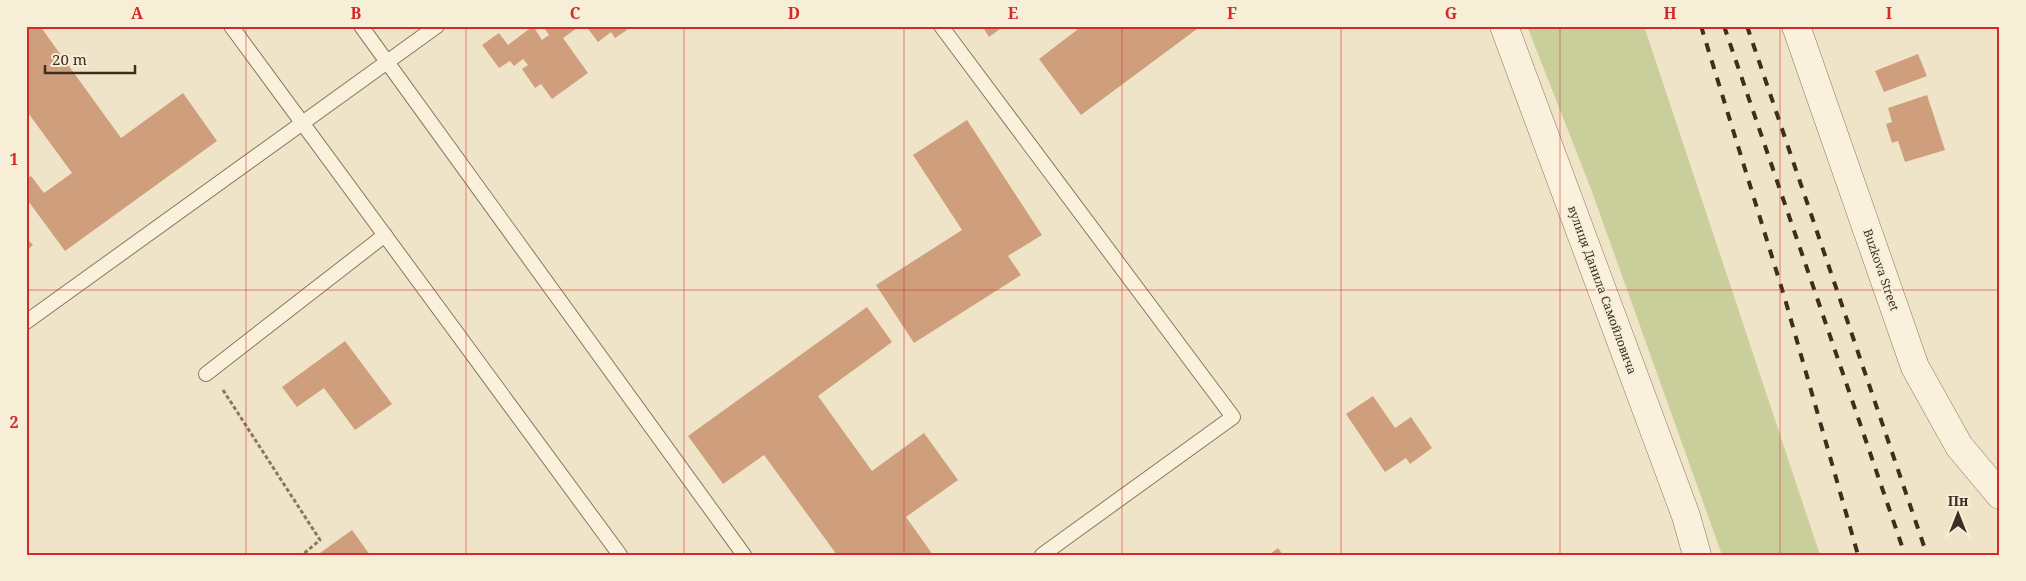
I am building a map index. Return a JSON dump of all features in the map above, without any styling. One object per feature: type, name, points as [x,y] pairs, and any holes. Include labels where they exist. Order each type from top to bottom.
[{"type":"street","name":"вулиця Данила Самойловича","points":[[1504,26],[1686,516],[1697,555]]},
{"type":"street","name":"Buzkova Street","points":[[1796,26],[1915,367],[1959,446],[2000,495]]},
{"type":"lane","points":[[231,26],[620,555]]},
{"type":"lane","points":[[361,26],[744,555]]},
{"type":"lane","points":[[26,322],[304,124],[437,26]]},
{"type":"lane","points":[[941,26],[1233,417],[1042,555]]},
{"type":"lane","points":[[208,372],[385,235]]},
{"type":"path","points":[[208,372],[320,540],[302,555]]},
{"type":"green space","points":[[1527,26],[1644,26],[1820,555],[1722,555],[1591,189]]},
{"type":"building","points":[[26,26],[40,26],[121,138],[183,93],[217,141],[65,251],[26,198],[26,179],[31,176],[44,193],[72,173],[26,110]]},
{"type":"building","points":[[533,26],[542,40],[549,35],[543,26],[580,26],[563,38],[588,73],[552,99],[541,84],[535,88],[522,69],[528,65],[523,59],[514,66],[510,61],[499,68],[482,45],[499,33],[508,45]]},
{"type":"building","points":[[586,26],[625,26],[627,30],[615,38],[611,32],[598,42]]},
{"type":"building","points":[[982,26],[1004,26],[989,37]]},
{"type":"building","points":[[1082,26],[1201,26],[1081,115],[1039,59]]},
{"type":"building","points":[[1918,54],[1927,76],[1884,92],[1875,71]]},
{"type":"building","points":[[1927,95],[1945,150],[1905,162],[1898,141],[1892,143],[1886,124],[1892,122],[1888,108]]},
{"type":"building","points":[[967,120],[1042,235],[1008,256],[1021,275],[914,343],[876,285],[962,230],[913,155]]},
{"type":"building","points":[[26,238],[33,245],[26,251]]},
{"type":"building","points":[[867,307],[892,342],[818,396],[872,471],[924,433],[958,480],[906,517],[933,555],[837,555],[764,455],[723,484],[688,436]]},
{"type":"building","points":[[345,341],[392,404],[355,430],[324,388],[297,407],[282,387]]},
{"type":"building","points":[[1373,396],[1395,428],[1411,417],[1432,448],[1410,464],[1406,458],[1385,472],[1346,414]]},
{"type":"building","points":[[352,530],[370,555],[321,555],[320,553]]},
{"type":"building","points":[[1278,548],[1283,555],[1269,555]]},
{"type":"railway","points":[[1701,26],[1785,299],[1858,555]]},
{"type":"railway","points":[[1724,26],[1905,555]]},
{"type":"railway","points":[[1747,26],[1927,555]]}]
